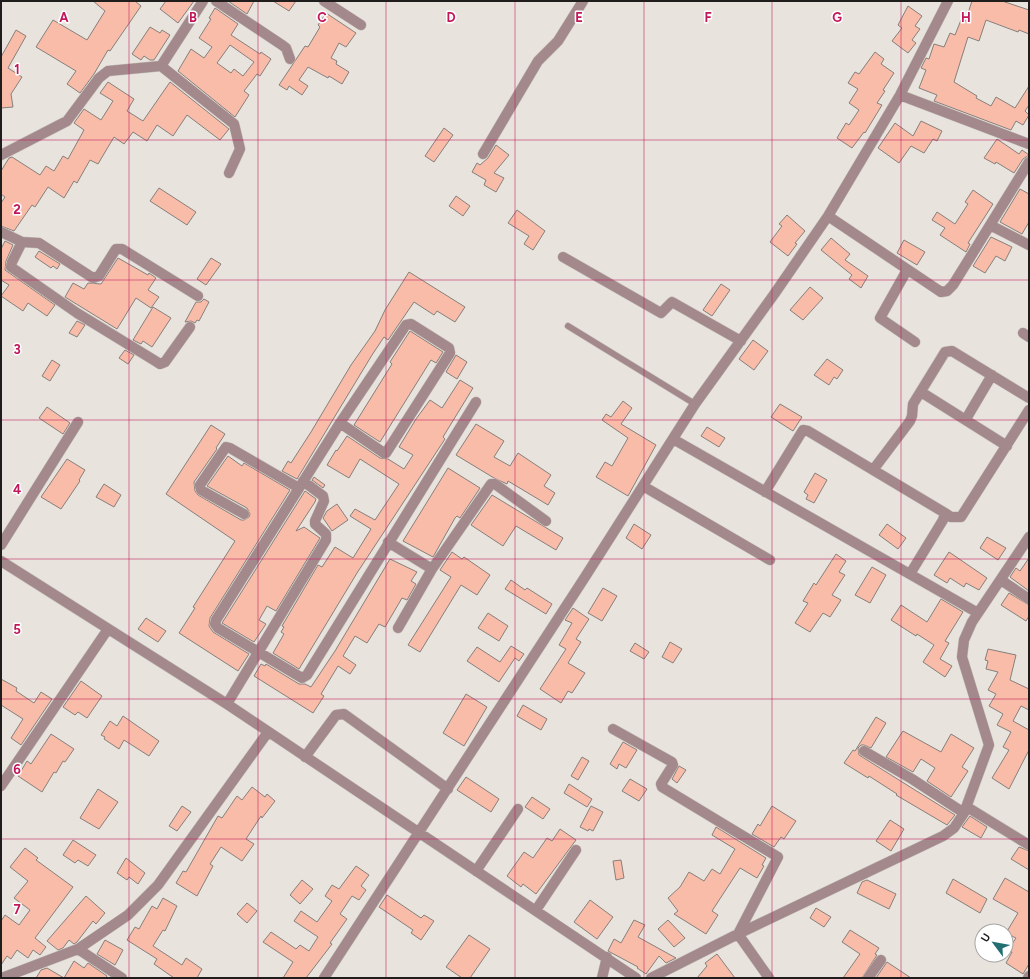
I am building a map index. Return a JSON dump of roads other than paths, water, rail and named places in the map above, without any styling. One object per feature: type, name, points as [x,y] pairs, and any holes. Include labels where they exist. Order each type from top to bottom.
[{"type":"street","points":[[161,66],[203,1]]},
{"type":"street","points":[[216,1],[286,48],[290,59]]},
{"type":"street","points":[[324,1],[361,25]]},
{"type":"street","points":[[483,154],[538,61],[558,41],[583,1]]},
{"type":"street","points":[[324,978],[448,789],[695,404],[828,216],[900,95],[948,1]]},
{"type":"street","points":[[1,155],[67,121],[99,78],[108,71],[161,66],[234,124],[240,149],[229,173]]},
{"type":"street","points":[[900,95],[1029,144]]},
{"type":"street","points":[[828,216],[940,292],[947,291],[953,285],[1029,162]]},
{"type":"street","points":[[990,225],[1029,245]]},
{"type":"street","points":[[1,232],[22,242],[39,243],[93,278],[99,276],[116,249],[120,248],[198,296]]},
{"type":"street","points":[[22,242],[12,262],[12,267],[77,313],[160,364],[165,362],[190,327]]},
{"type":"street","points":[[563,257],[661,313],[672,302],[741,341]]},
{"type":"street","points":[[907,270],[880,318],[915,342]]},
{"type":"street","points":[[340,423],[386,453],[450,353],[449,348],[411,324],[406,324],[340,423],[216,620],[215,624],[218,628],[302,678],[305,677],[476,402]]},
{"type":"street","points":[[873,470],[910,421],[913,404],[945,352],[949,350],[1029,398]]},
{"type":"street","points":[[966,419],[992,375]]},
{"type":"street","points":[[921,392],[966,419],[1006,446]]},
{"type":"street","points":[[765,492],[803,430],[808,431],[951,517],[961,517],[1029,410]]},
{"type":"street","points":[[1,545],[78,422]]},
{"type":"street","points":[[673,439],[978,613]]},
{"type":"street","points":[[227,704],[326,540],[326,534],[315,524],[314,521],[324,501],[323,496],[226,447],[200,485],[201,490],[244,514]]},
{"type":"street","points":[[398,628],[432,569],[491,484],[495,484],[546,521]]},
{"type":"street","points":[[643,486],[770,560]]},
{"type":"street","points":[[910,574],[946,513]]},
{"type":"street","points":[[651,978],[738,934],[943,836],[954,828],[965,810],[989,745],[962,657],[964,640],[978,613],[1029,537]]},
{"type":"street","points":[[388,542],[432,569]]},
{"type":"street","points":[[1,561],[227,704],[418,833],[607,957],[636,978]]},
{"type":"street","points":[[1000,580],[1029,598]]},
{"type":"street","points":[[1,786],[108,629]]},
{"type":"street","points":[[305,757],[336,715],[340,713],[344,714],[448,789]]},
{"type":"street","points":[[613,729],[672,762],[673,765],[661,784],[662,787],[778,857],[738,934]]},
{"type":"street","points":[[2,978],[78,949],[128,915],[158,885],[268,732]]},
{"type":"street","points":[[864,751],[965,810],[1029,845]]},
{"type":"street","points":[[476,871],[518,809]]},
{"type":"street","points":[[536,910],[576,850]]},
{"type":"street","points":[[738,934],[769,978]]},
{"type":"street","points":[[78,949],[122,978]]},
{"type":"street","points":[[602,978],[607,957]]},
{"type":"street","points":[[868,978],[881,960]]},
{"type":"lane","points":[[568,326],[695,404]]}]
